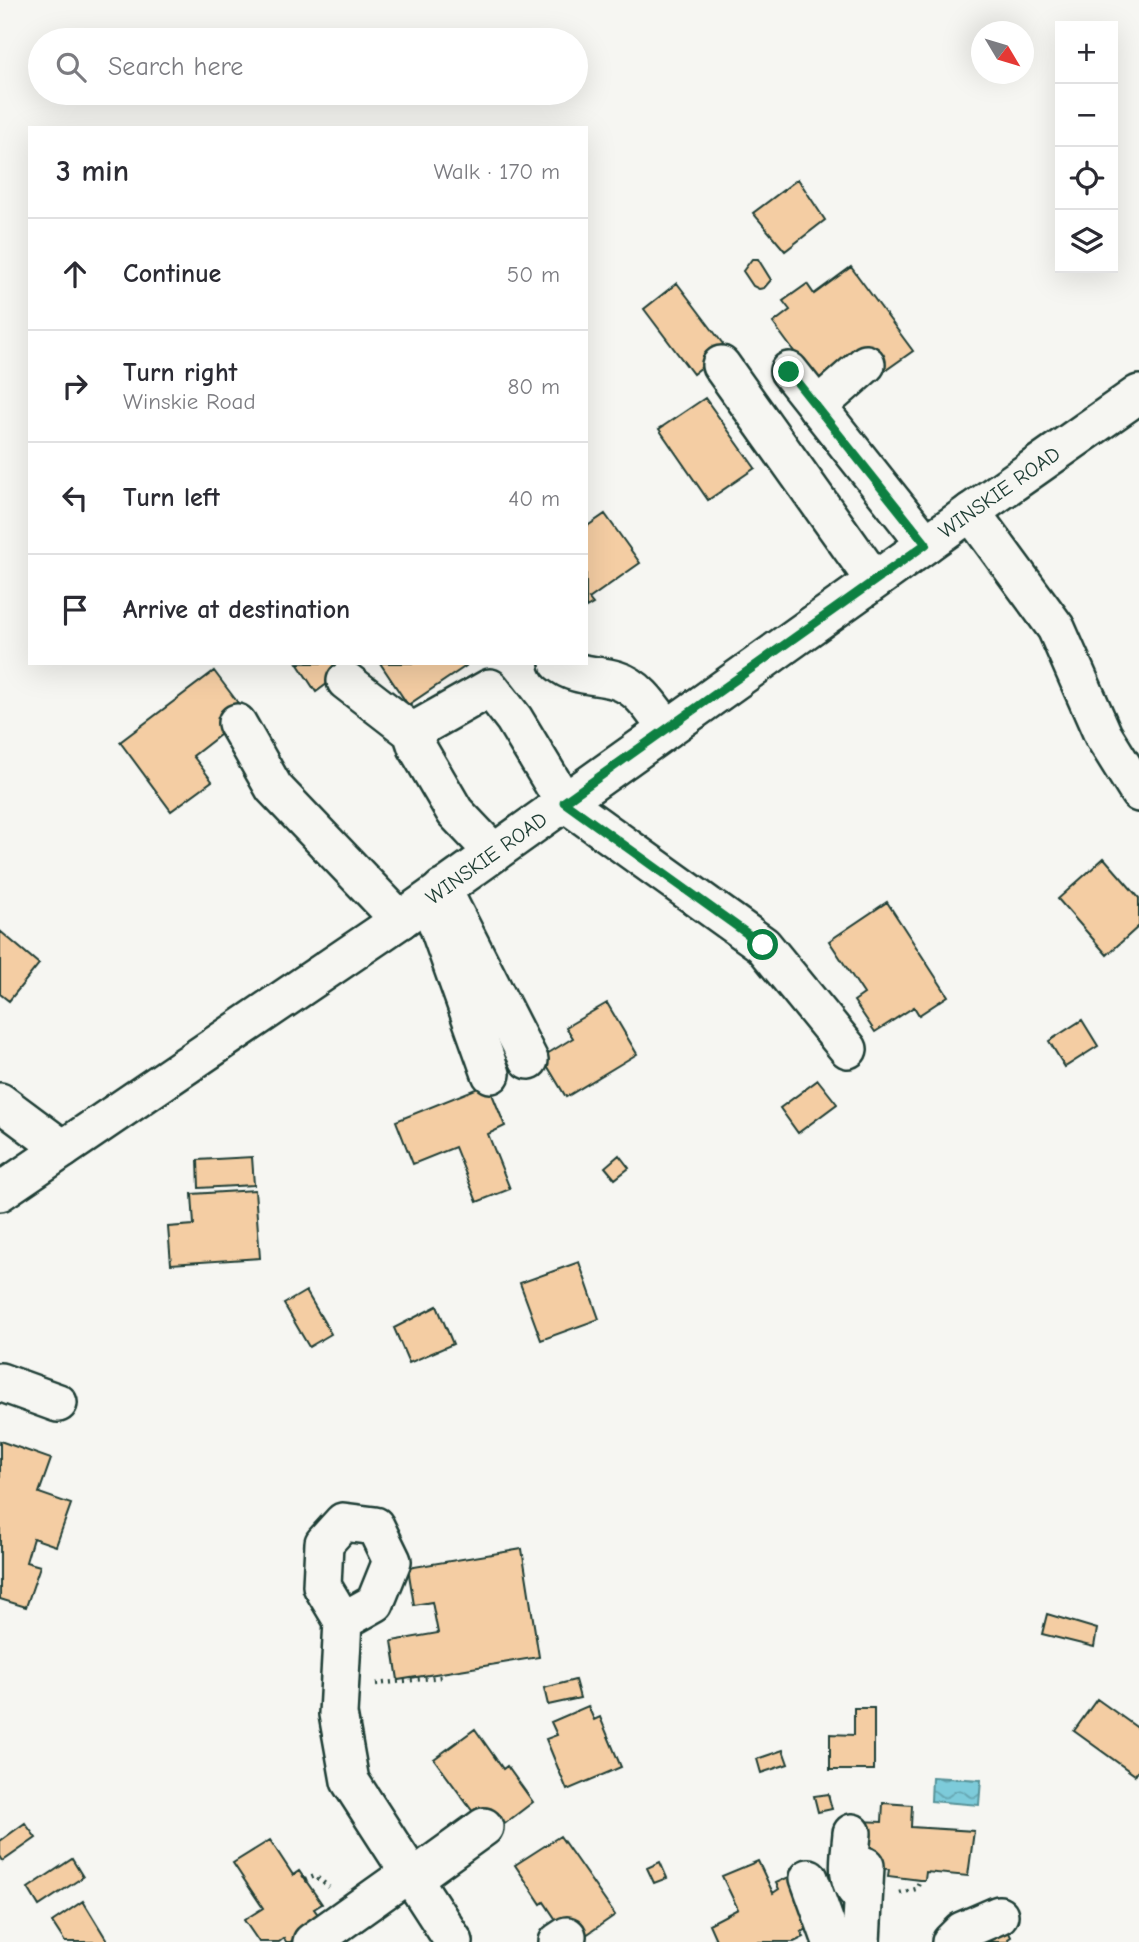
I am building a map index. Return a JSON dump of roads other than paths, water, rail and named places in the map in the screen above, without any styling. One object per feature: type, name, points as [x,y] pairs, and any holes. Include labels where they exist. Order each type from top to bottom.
[{"type":"street","points":[[817,407],[866,364]]},
{"type":"street","points":[[721,365],[874,580]]},
{"type":"street","points":[[789,372],[926,544]]},
{"type":"street","name":"WINSKIE ROAD","points":[[0,1192],[423,903],[1139,394]]},
{"type":"street","points":[[971,512],[1056,628],[1103,735],[1139,793]]},
{"type":"street","points":[[561,665],[575,673],[619,680],[644,697],[667,729]]},
{"type":"street","points":[[346,681],[412,732],[417,747],[455,812],[494,852]]},
{"type":"street","points":[[412,732],[489,688],[514,719],[564,802],[763,945],[848,1049]]},
{"type":"street","points":[[237,723],[274,788],[423,903],[529,1060]]},
{"type":"street","points":[[423,903],[491,1074]]},
{"type":"street","points":[[0,1102],[63,1149]]},
{"type":"street","points":[[0,1382],[58,1403]]},
{"type":"street","points":[[344,1621],[338,1714],[349,1781],[454,1942]]},
{"type":"street","points":[[313,1941],[484,1827]]},
{"type":"street","points":[[852,1833],[849,1871],[853,1888],[864,1882],[861,1942]]},
{"type":"street","points":[[809,1878],[832,1942]]},
{"type":"street","points":[[951,1942],[962,1931],[999,1915]]},
{"type":"water","points":[[932,1777],[981,1780],[979,1805],[931,1801]]}]
